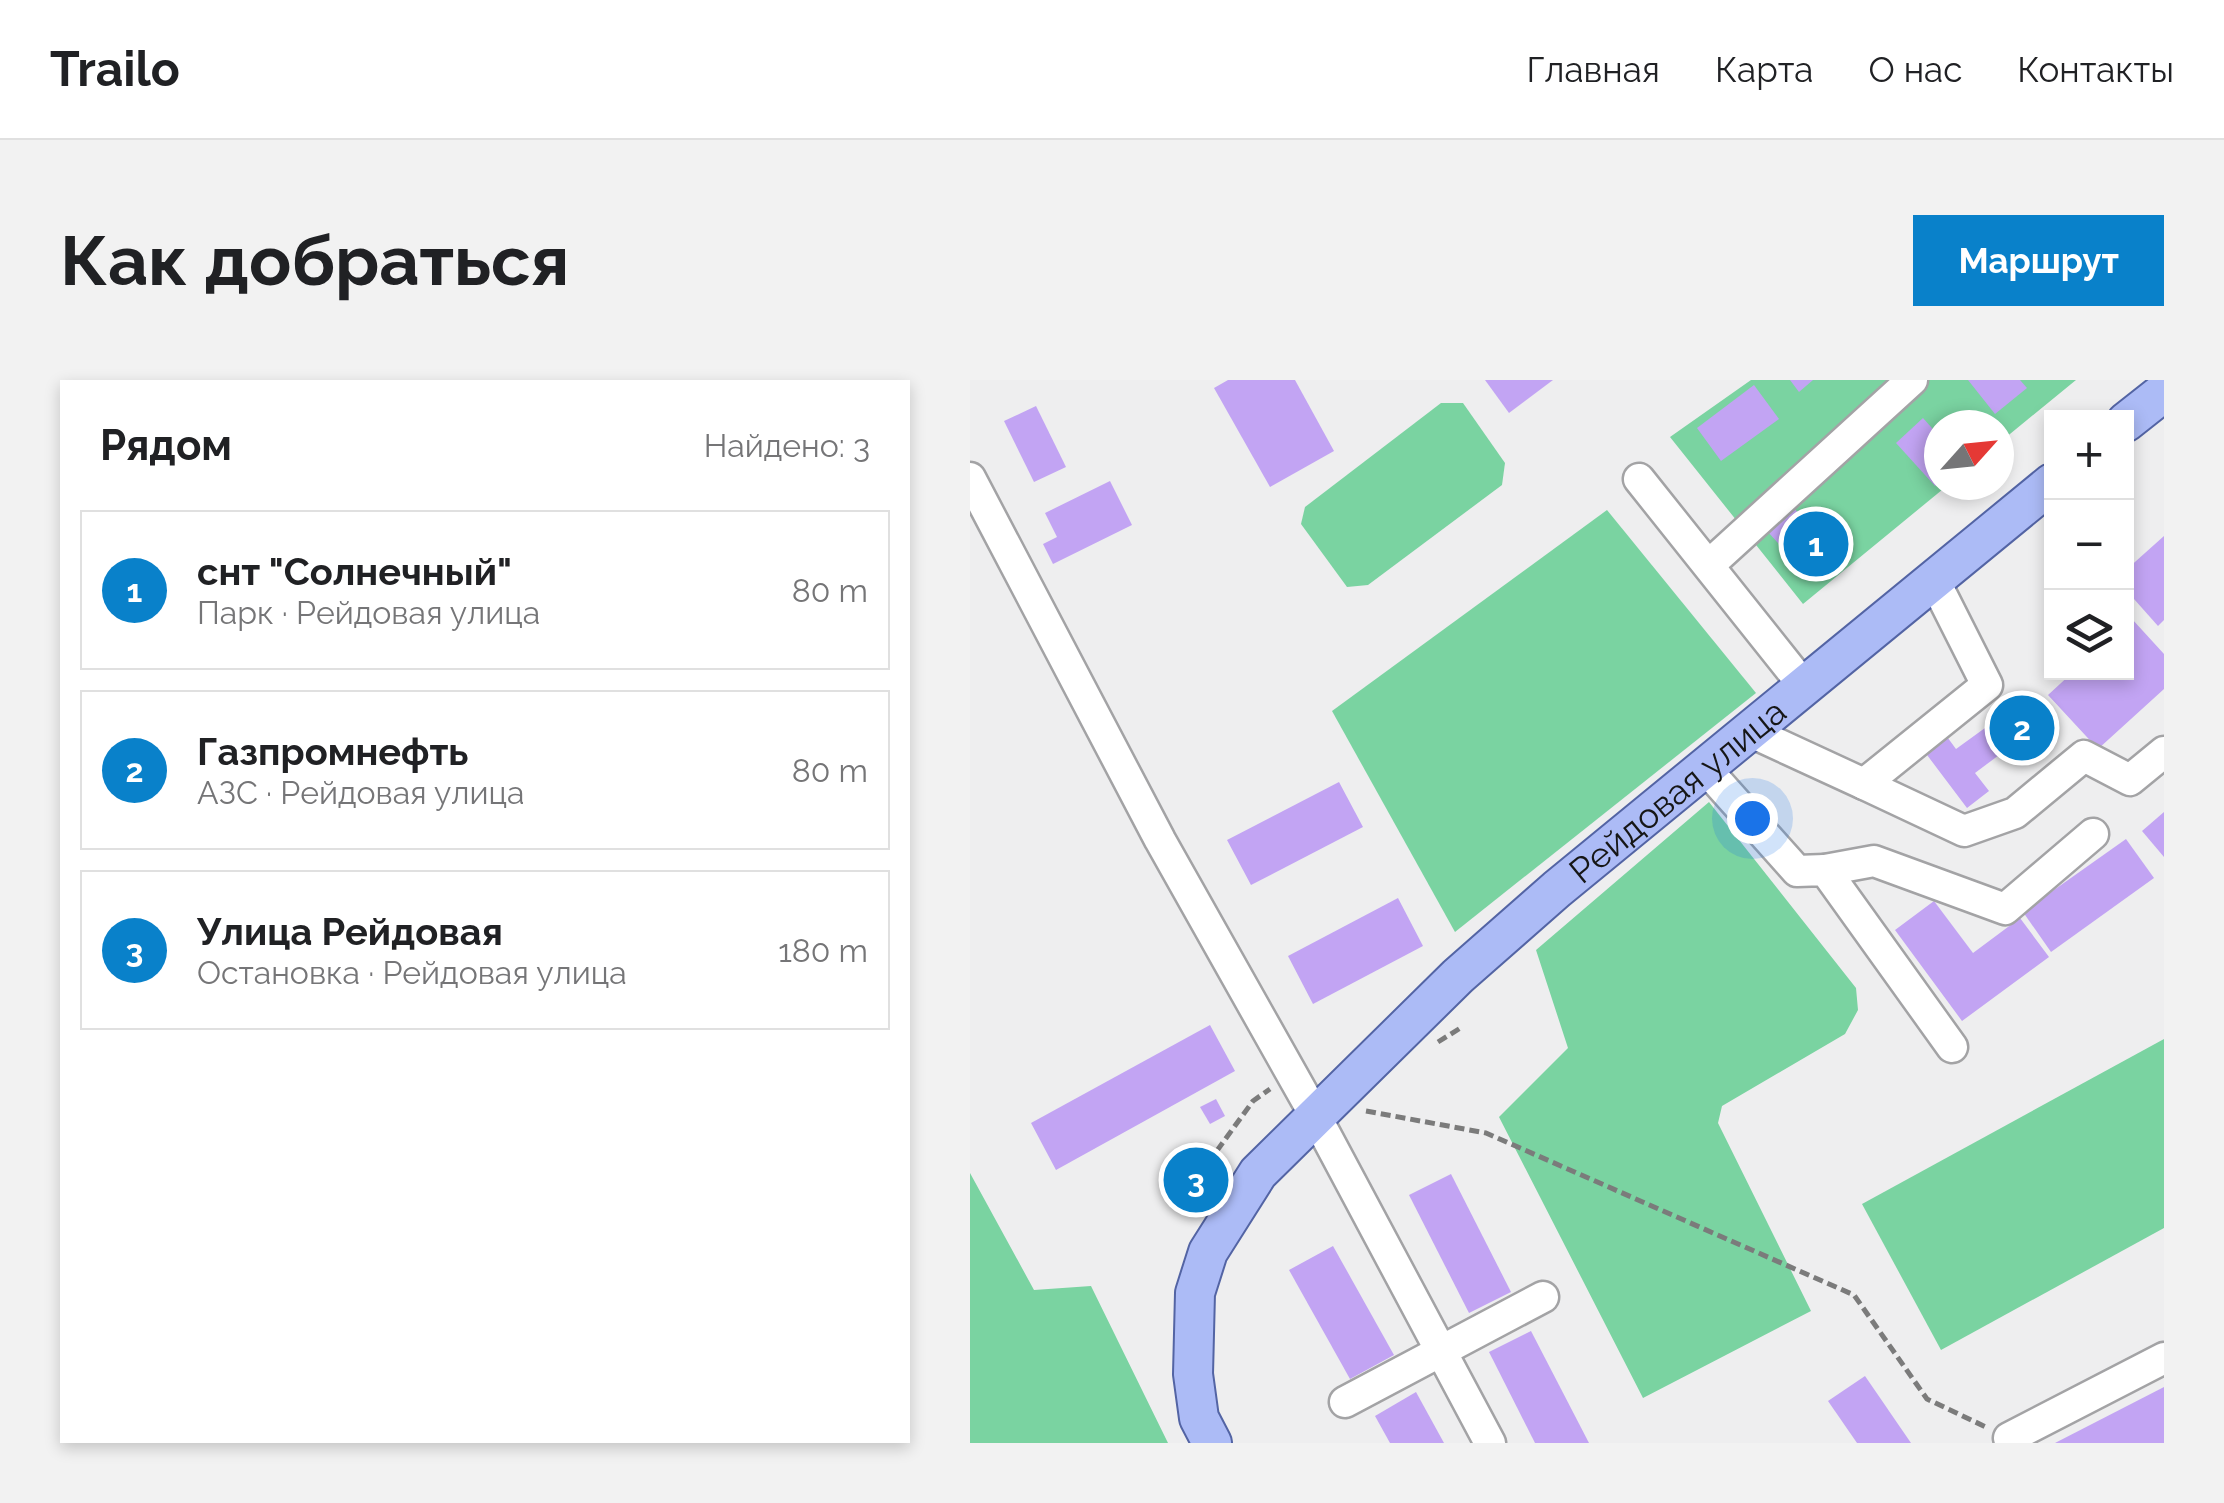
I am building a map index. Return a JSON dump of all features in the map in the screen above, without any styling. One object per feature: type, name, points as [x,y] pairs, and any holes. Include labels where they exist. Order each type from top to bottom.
[{"type":"main road","points":[[2134,416],[2164,392]]},
{"type":"main road","name":"Рейдовая улица","points":[[1212,1443],[1199,1418],[1193,1374],[1195,1293],[1208,1252],[1258,1173],[1458,976],[1557,888],[2044,490]]},
{"type":"street","points":[[1709,566],[1912,380]]},
{"type":"street","points":[[970,478],[1160,840],[1316,1117],[1490,1443]]},
{"type":"street","points":[[1640,480],[1804,686]]},
{"type":"street","points":[[1864,784],[1987,685],[1934,580]]},
{"type":"street","points":[[1749,731],[1964,831],[2015,813],[2084,756],[2130,780],[2164,752]]},
{"type":"street","points":[[1706,769],[1797,872],[1874,861],[2004,909],[2092,834]]},
{"type":"street","points":[[1825,870],[1952,1048]]},
{"type":"street","points":[[1345,1402],[1543,1297]]},
{"type":"street","points":[[2010,1440],[2164,1358]]},
{"type":"path","points":[[1354,1109],[1486,1133],[1854,1295],[1927,1399],[2010,1440]]},
{"type":"green space","points":[[1751,380],[2076,380],[2014,431],[2014,410],[1924,410],[1924,500],[1930,500],[1803,604],[1670,437]]},
{"type":"green space","points":[[1441,403],[1463,403],[1505,463],[1502,485],[1368,585],[1347,587],[1301,524],[1305,507]]},
{"type":"green space","points":[[1607,510],[1756,693],[1455,932],[1332,711]]},
{"type":"green space","points":[[1709,802],[1856,988],[1858,1010],[1845,1034],[1722,1106],[1718,1123],[1811,1311],[1643,1398],[1499,1117],[1568,1048],[1536,950]]},
{"type":"green space","points":[[2164,1039],[2164,1228],[1941,1350],[1862,1204]]},
{"type":"green space","points":[[970,1173],[1034,1290],[1091,1286],[1168,1443],[970,1443]]},
{"type":"building","points":[[1228,380],[1295,380],[1334,451],[1270,487],[1214,388]]},
{"type":"building","points":[[1485,380],[1553,380],[1509,413]]},
{"type":"building","points":[[1790,380],[1813,380],[1799,392]]},
{"type":"building","points":[[1968,380],[2020,380],[2027,388],[2000,410],[1992,410]]},
{"type":"building","points":[[1754,385],[1779,419],[1721,461],[1697,428]]},
{"type":"building","points":[[1036,406],[1066,467],[1034,482],[1004,421]]},
{"type":"building","points":[[1923,418],[1924,474],[1896,443]]},
{"type":"building","points":[[1110,481],[1132,525],[1053,564],[1043,544],[1057,537],[1045,513]]},
{"type":"building","points":[[1794,508],[1813,530],[1788,554],[1768,532]]},
{"type":"building","points":[[2164,536],[2164,620],[2158,626],[2134,599],[2134,563]]},
{"type":"building","points":[[2134,621],[2164,654],[2164,689],[2098,749],[2048,695],[2064,680],[2134,680]]},
{"type":"building","points":[[2014,692],[2048,735],[2023,754],[2015,743],[1975,773],[1989,791],[1967,808],[1921,747],[1942,730],[1956,749],[1996,720],[1990,711]]},
{"type":"building","points":[[1339,782],[1363,827],[1251,885],[1227,840]]},
{"type":"building","points":[[2164,812],[2164,857],[2142,831]]},
{"type":"building","points":[[2126,839],[2154,878],[2051,952],[2023,912]]},
{"type":"building","points":[[1398,898],[1423,946],[1313,1004],[1288,956]]},
{"type":"building","points":[[1934,901],[1973,953],[2020,918],[2049,957],[1962,1021],[1895,930]]},
{"type":"building","points":[[1210,1025],[1235,1071],[1056,1170],[1031,1123]]},
{"type":"building","points":[[1216,1099],[1225,1116],[1210,1124],[1200,1107]]},
{"type":"building","points":[[1451,1174],[1511,1292],[1469,1313],[1409,1195]]},
{"type":"building","points":[[1333,1246],[1394,1355],[1350,1379],[1289,1270]]},
{"type":"building","points":[[1531,1331],[1589,1443],[1535,1443],[1489,1352]]},
{"type":"building","points":[[1865,1376],[1911,1443],[1857,1443],[1828,1401]]},
{"type":"building","points":[[2164,1387],[2164,1443],[2055,1443]]},
{"type":"building","points":[[1416,1392],[1444,1443],[1390,1443],[1375,1416]]},
{"type":"place","name":"снт \"Солнечный\"","points":[[1816,544]]},
{"type":"place","name":"Газпромнефть","points":[[2022,728]]},
{"type":"place","name":"Улица Рейдовая","points":[[1196,1180]]}]
